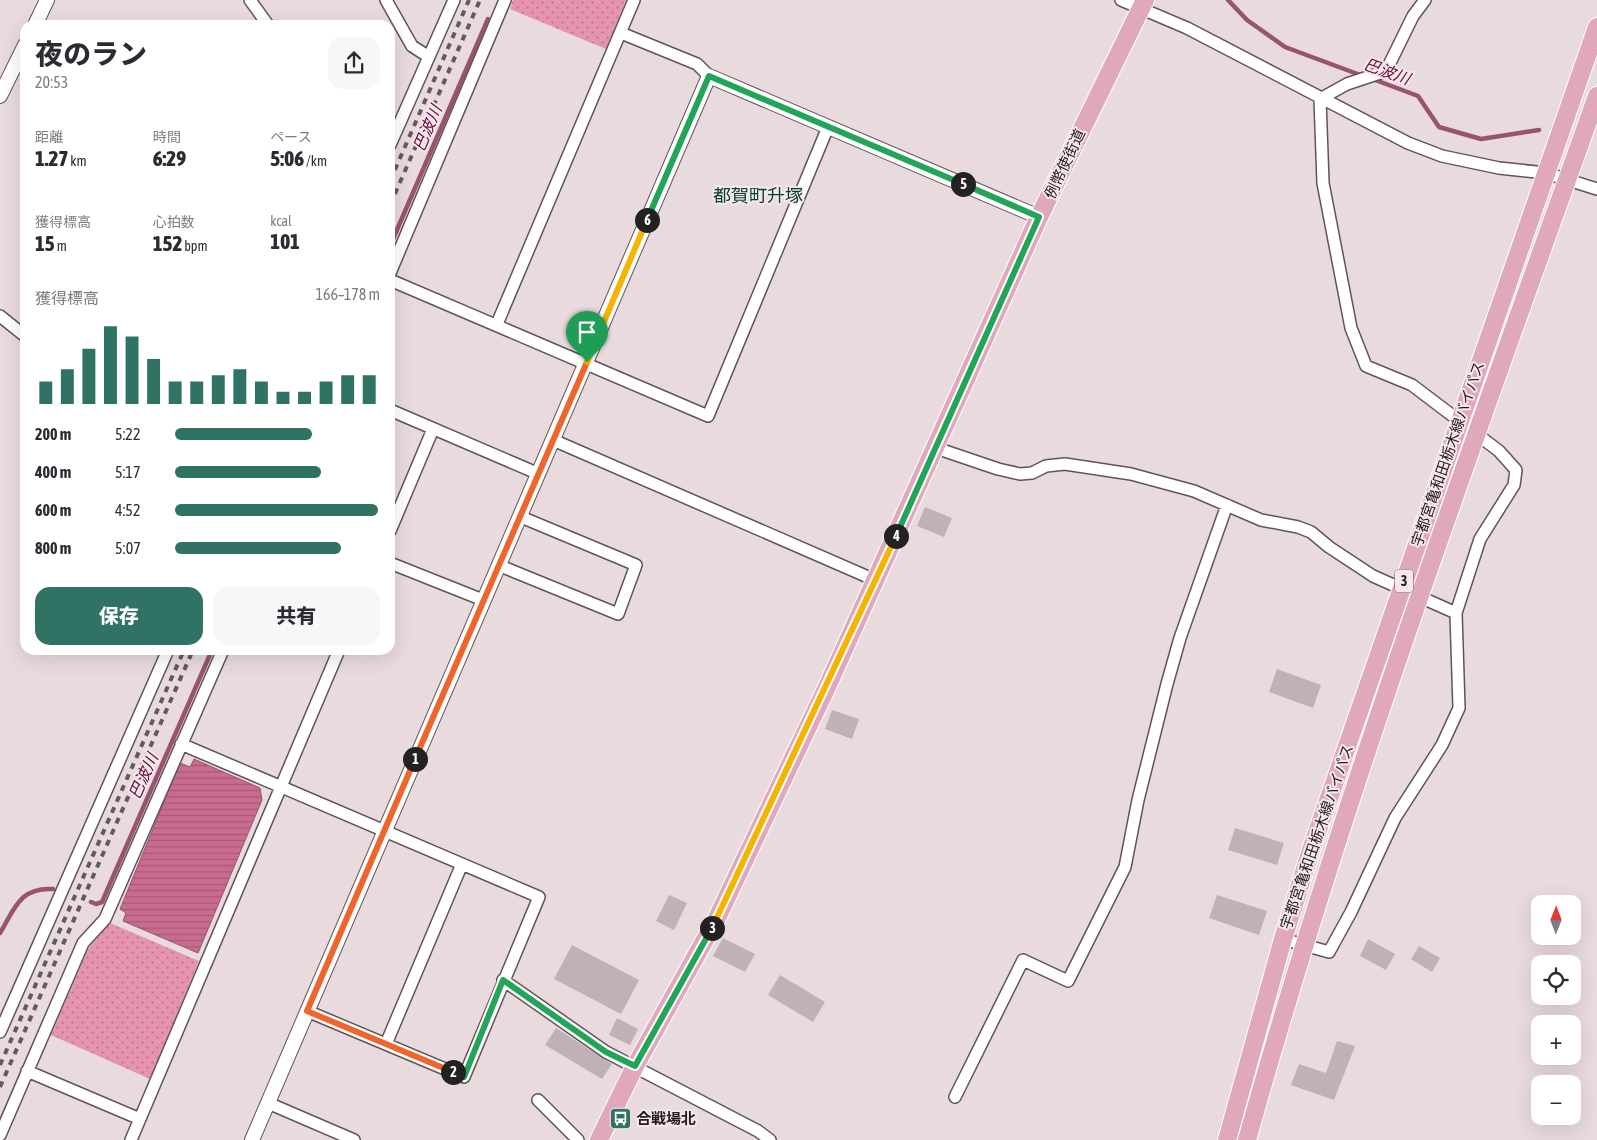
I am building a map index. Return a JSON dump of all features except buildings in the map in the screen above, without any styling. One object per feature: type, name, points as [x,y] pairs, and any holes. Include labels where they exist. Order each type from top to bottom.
[{"type":"main road","name":"例幣使街道","points":[[599,1140],[635,1066],[717,918],[936,448],[1039,217],[1142,4]]},
{"type":"main road","name":"宇都宮亀和田栃木線バイパス","points":[[1227,1140],[1283,939],[1459,422],[1597,28]]},
{"type":"main road","name":"宇都宮亀和田栃木線バイパス","points":[[1247,1140],[1303,944],[1419,596],[1597,96]]},
{"type":"street","points":[[37,20],[47,0]]},
{"type":"street","points":[[250,0],[264,20]]},
{"type":"street","points":[[386,0],[412,46],[429,57]]},
{"type":"street","points":[[395,134],[454,0]]},
{"type":"street","points":[[395,261],[505,0]]},
{"type":"street","points":[[497,324],[634,0]]},
{"type":"street","points":[[1120,0],[1142,4],[1320,99],[1408,143],[1442,156],[1499,168],[1546,173],[1597,188]]},
{"type":"street","points":[[1320,99],[1346,84],[1386,71],[1413,16],[1425,0]]},
{"type":"street","points":[[621,33],[697,64],[709,76],[1039,217]]},
{"type":"street","points":[[0,96],[20,54]]},
{"type":"street","points":[[252,1140],[709,76]]},
{"type":"street","points":[[1283,939],[1329,952],[1351,912],[1395,818],[1442,745],[1459,708],[1456,613],[1480,539],[1514,485],[1516,476],[1516,470],[1499,451],[1412,384],[1366,366],[1351,328],[1323,183],[1320,99]]},
{"type":"street","points":[[395,282],[587,362],[708,416],[828,127]]},
{"type":"street","points":[[0,316],[20,332]]},
{"type":"street","points":[[395,412],[538,474]]},
{"type":"street","points":[[395,519],[433,429]]},
{"type":"street","points":[[553,440],[875,580]]},
{"type":"street","points":[[936,448],[998,469],[1020,474],[1032,474],[1046,466],[1066,464],[1131,474],[1194,491],[1261,520],[1298,527],[1311,532],[1352,564],[1373,576],[1456,613]]},
{"type":"street","points":[[955,1097],[1023,960],[1068,981],[1125,867],[1138,800],[1167,684],[1180,638],[1227,506]]},
{"type":"street","points":[[498,564],[618,614],[636,566],[521,517]]},
{"type":"street","points":[[395,564],[483,600]]},
{"type":"street","points":[[0,1032],[166,655]]},
{"type":"street","points":[[0,1135],[83,943],[105,919],[221,655]]},
{"type":"street","points":[[130,1140],[337,655]]},
{"type":"street","points":[[181,744],[539,897],[464,1077],[307,1011]]},
{"type":"street","points":[[386,1044],[462,864]]},
{"type":"street","points":[[503,980],[606,1052],[758,1131],[770,1140]]},
{"type":"street","points":[[27,1071],[140,1119]]},
{"type":"street","points":[[538,1100],[578,1140]]},
{"type":"street","points":[[268,1103],[354,1140]]},
{"type":"shaded area","points":[[513,0],[626,0],[606,49],[510,9]]},
{"type":"shaded area","points":[[194,759],[260,788],[262,800],[198,953],[123,921],[126,913],[120,909],[180,763],[190,767]]},
{"type":"shaded area","points":[[110,923],[199,961],[150,1079],[51,1035],[88,949]]},
{"type":"waterway","name":"巴波川","points":[[1228,0],[1247,20],[1285,47],[1363,76]]},
{"type":"waterway","name":"巴波川","points":[[395,234],[488,19]]},
{"type":"waterway","name":"巴波川","points":[[1370,78],[1418,96],[1439,127],[1481,139],[1539,130]]},
{"type":"waterway","name":"巴波川","points":[[91,902],[96,904],[102,902],[210,655]]},
{"type":"waterway","name":"巴波川","points":[[0,933],[15,908],[26,895],[42,889],[53,889]]},
{"type":"railway","points":[[395,170],[469,0]]},
{"type":"railway","points":[[395,194],[480,0]]},
{"type":"railway","points":[[0,1065],[182,655]]},
{"type":"railway","points":[[0,1087],[191,655]]},
{"type":"place","name":"合戦場北","points":[[620,1119]]},
{"type":"district","name":"都賀町升塚","points":[[758,196]]},
{"type":"route","points":[[709,76],[1039,217],[936,448],[717,918],[635,1066],[606,1052],[503,980],[464,1077],[307,1011],[498,564],[521,517],[587,362],[709,76]]}]
